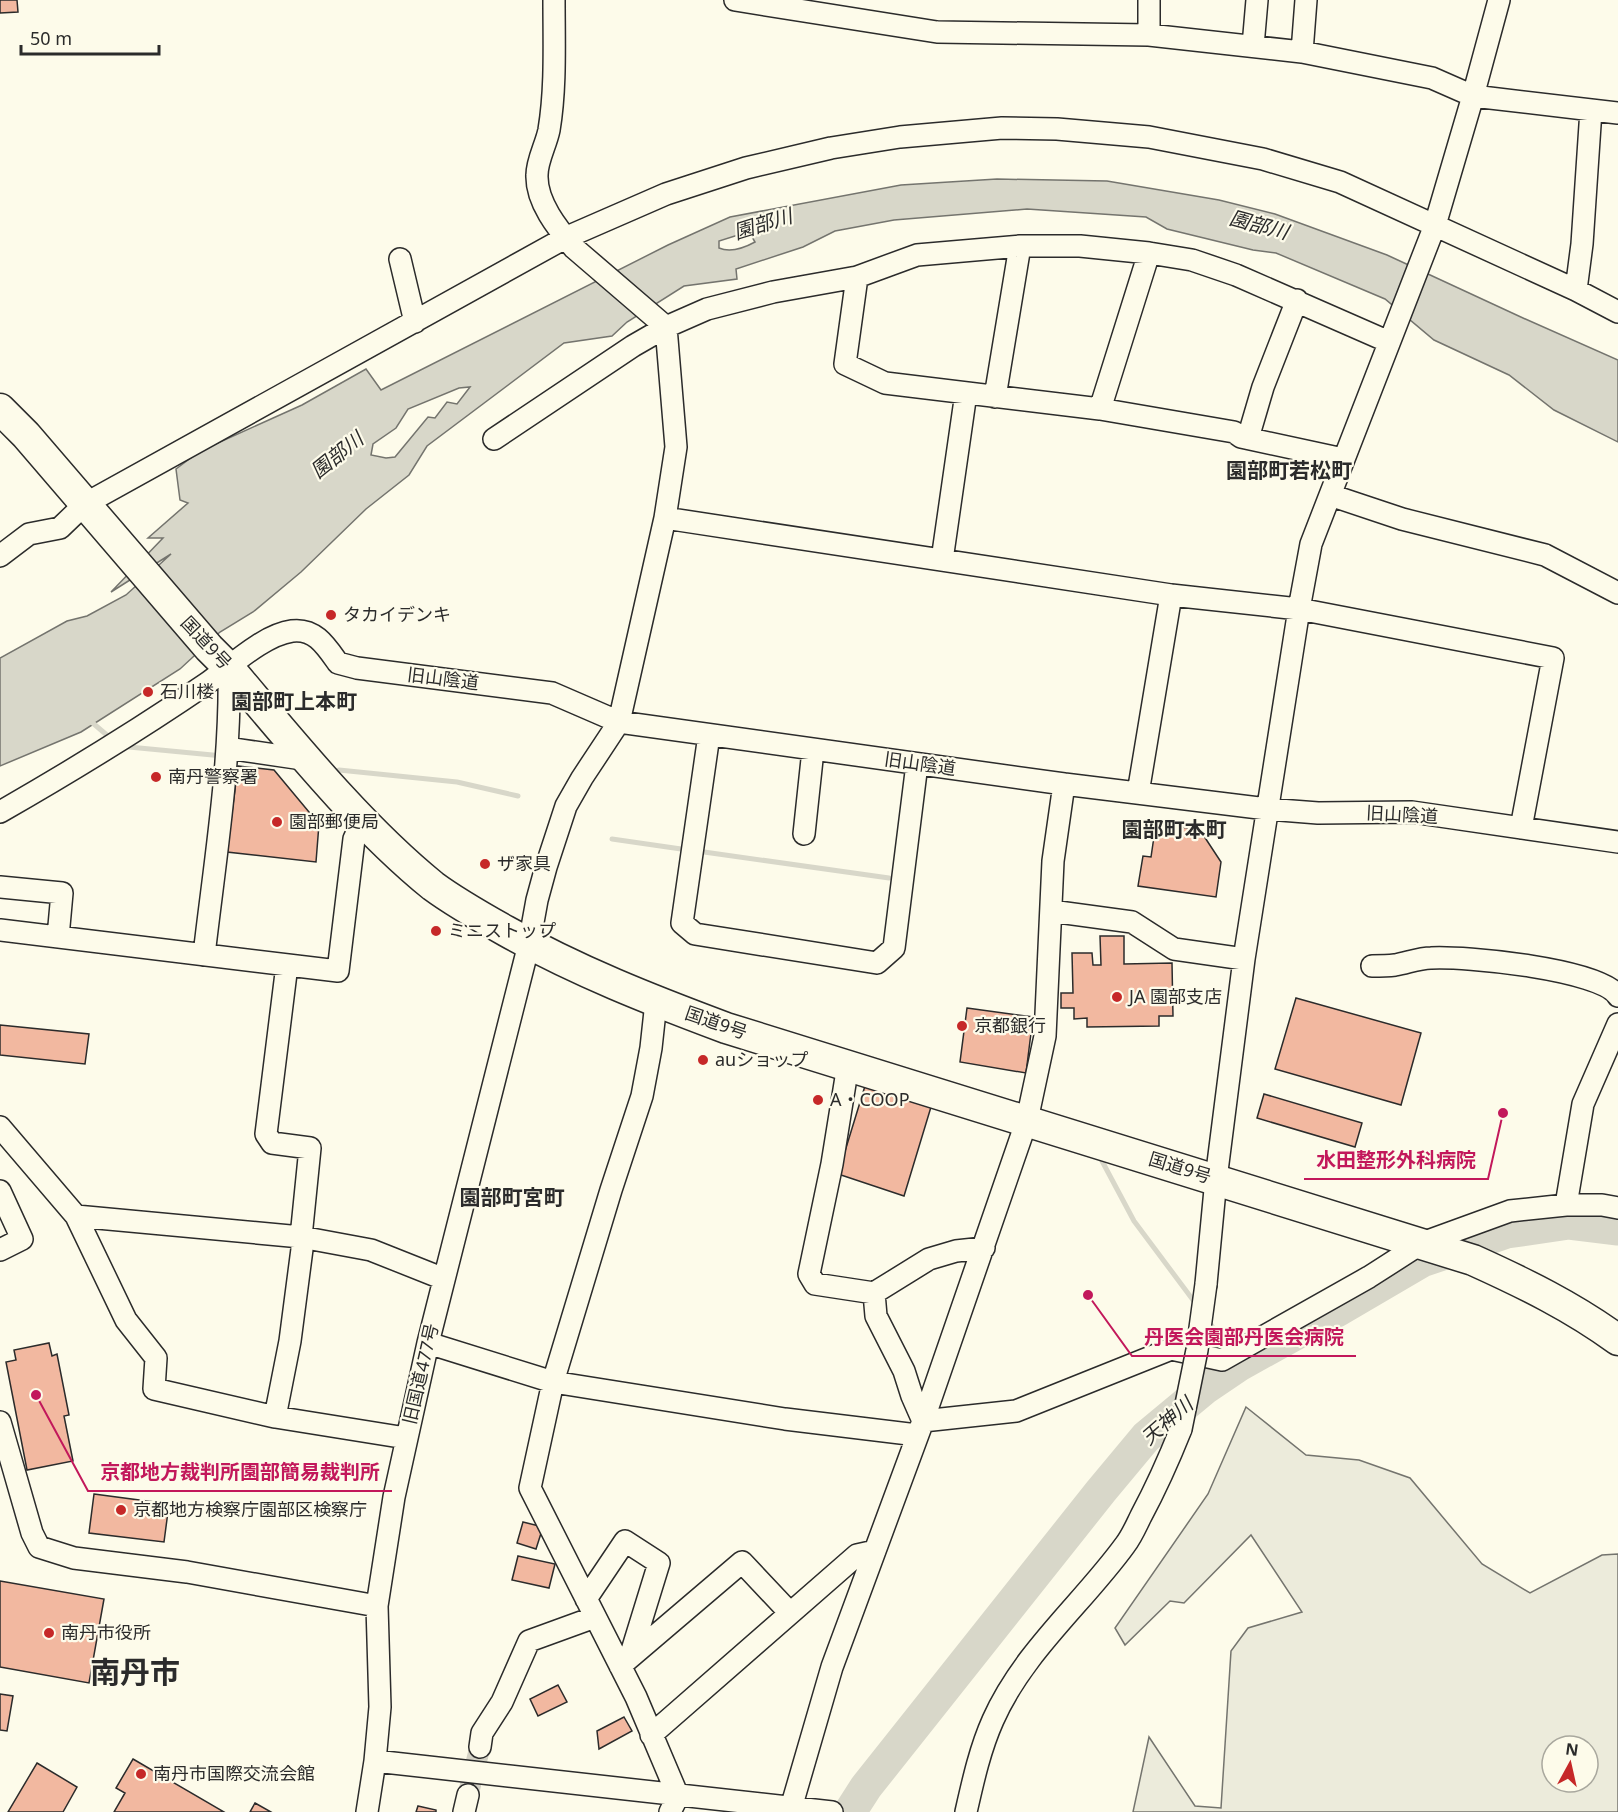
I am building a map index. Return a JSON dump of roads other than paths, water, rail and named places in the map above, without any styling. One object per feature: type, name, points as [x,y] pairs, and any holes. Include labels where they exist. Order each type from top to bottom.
[{"type":"highway","name":"国道9号","points":[[0,409],[26,435],[90,510],[228,657],[309,760],[363,820],[434,886],[456,902],[529,944],[600,978],[726,1028],[1473,1260],[1552,1298],[1592,1321],[1618,1340]]},
{"type":"street","points":[[554,0],[554,66],[549,130],[537,175],[542,202],[570,243],[660,322],[676,447],[665,518],[619,722]]},
{"type":"street","points":[[735,0],[790,5],[937,32],[1149,35],[1302,52],[1432,78],[1473,96],[1618,113]]},
{"type":"street","points":[[1149,0],[1149,35]]},
{"type":"street","points":[[1253,46],[1257,0]]},
{"type":"street","points":[[1302,52],[1306,0]]},
{"type":"street","points":[[966,1812],[978,1760],[993,1719],[1017,1677],[1049,1635],[1127,1543],[1162,1477],[1181,1429],[1197,1350],[1244,959],[1266,809],[1311,544],[1433,229],[1499,0]]},
{"type":"street","points":[[1576,290],[1582,244],[1591,110]]},
{"type":"street","points":[[0,556],[29,534],[60,528],[415,322],[666,194],[746,168],[831,148],[888,139],[1002,128],[1057,129],[1149,137],[1263,159],[1340,182],[1433,229],[1576,290],[1618,312]]},
{"type":"street","points":[[494,439],[633,346],[660,322],[762,295],[857,277],[917,255],[1020,246],[1080,246],[1149,253],[1203,264],[1236,275],[1391,336]]},
{"type":"street","points":[[995,397],[1020,246]]},
{"type":"street","points":[[1100,410],[1149,253]]},
{"type":"street","points":[[400,259],[415,322]]},
{"type":"street","points":[[857,277],[845,364],[885,383],[1100,410],[1234,432],[1241,437],[1343,459]]},
{"type":"street","points":[[1248,438],[1263,387],[1297,300]]},
{"type":"street","points":[[942,560],[966,393]]},
{"type":"street","points":[[1330,495],[1402,519],[1545,555],[1618,593]]},
{"type":"street","points":[[665,518],[1170,595],[1299,609],[1553,658],[1521,828]]},
{"type":"street","points":[[1138,793],[1170,595]]},
{"type":"street","name":"旧山陰道","points":[[0,812],[68,773],[228,657],[292,631],[315,636],[322,641],[338,663],[357,668],[552,693],[619,722],[1064,784],[1266,809],[1318,813],[1412,812],[1618,842]]},
{"type":"street","points":[[204,955],[230,709],[228,657]]},
{"type":"street","name":"旧国道477号","points":[[367,1812],[380,1707],[377,1606],[388,1531],[406,1438],[529,944],[546,867],[566,806],[619,722]]},
{"type":"street","points":[[709,735],[682,923],[696,934],[877,963],[894,948],[917,764]]},
{"type":"street","points":[[804,834],[813,750]]},
{"type":"street","points":[[226,755],[309,760]]},
{"type":"street","points":[[791,1808],[832,1667],[920,1428],[1027,1120],[1045,1036],[1053,861],[1064,784]]},
{"type":"street","points":[[0,930],[338,971],[354,839],[363,820]]},
{"type":"street","points":[[0,887],[62,893],[58,937]]},
{"type":"street","points":[[1051,911],[1132,922],[1174,949],[1244,959]]},
{"type":"street","points":[[1372,966],[1394,965],[1430,958],[1481,960],[1539,967],[1589,980],[1615,990],[1618,996]]},
{"type":"street","points":[[275,1417],[290,1341],[302,1249],[301,1237],[310,1148],[272,1143],[267,1134],[287,965]]},
{"type":"street","points":[[656,1002],[651,1048],[642,1096],[553,1382],[530,1488],[591,1608],[625,1661],[674,1804]]},
{"type":"street","points":[[1566,1205],[1583,1104],[1618,1024]]},
{"type":"street","points":[[848,1065],[832,1164],[809,1274],[815,1284],[874,1293],[929,1259],[956,1251],[984,1248]]},
{"type":"street","points":[[0,1127],[76,1216],[126,1320],[156,1358],[154,1389],[275,1417],[406,1438]]},
{"type":"street","points":[[0,1191],[22,1239],[0,1250]]},
{"type":"street","points":[[428,1343],[553,1382],[786,1419],[920,1428],[1016,1411],[1171,1348],[1222,1360],[1428,1245],[1510,1211],[1566,1205],[1602,1205],[1618,1208]]},
{"type":"street","points":[[76,1216],[301,1237],[371,1250],[444,1279]]},
{"type":"street","points":[[874,1293],[876,1316],[904,1371],[920,1428]]},
{"type":"street","points":[[0,1422],[32,1533],[39,1547],[74,1558],[187,1572],[377,1606]]},
{"type":"street","points":[[480,1747],[482,1733],[502,1702],[529,1641],[591,1608],[625,1541],[658,1563],[625,1661]]},
{"type":"street","points":[[651,1736],[857,1555],[875,1551]]},
{"type":"street","points":[[625,1661],[742,1562],[790,1613]]},
{"type":"street","points":[[375,1761],[674,1804],[791,1808],[832,1812]]},
{"type":"water","name":"園部川","points":[[997,179],[1107,181],[1219,200],[1275,214],[1387,255],[1618,360],[1618,442],[1554,410],[1509,375],[1434,340],[1385,299],[1276,253],[1253,250],[1167,229],[1146,217],[1027,209],[894,220],[835,231],[803,247],[736,269],[737,279],[684,286],[627,322],[612,336],[564,343],[427,446],[409,475],[366,509],[301,572],[253,612],[220,632],[180,669],[81,732],[0,766],[0,658],[67,621],[87,616],[126,595],[171,554],[111,592],[163,538],[148,538],[188,503],[180,500],[176,469],[200,451],[302,405],[366,369],[381,390],[668,245],[730,217],[901,185]],"holes":[[[753,230],[768,231],[752,237],[755,242],[742,248],[733,250],[719,248],[719,241],[738,235],[749,235]],[[470,387],[457,404],[447,402],[435,418],[428,417],[395,457],[371,455],[373,444],[396,428],[408,409],[459,388]]]},
{"type":"waterway","points":[[88,719],[108,736]]},
{"type":"waterway","points":[[129,747],[223,756]]},
{"type":"waterway","points":[[339,770],[457,782],[518,796]]},
{"type":"waterway","points":[[612,839],[688,850]]},
{"type":"waterway","points":[[697,851],[889,878]]},
{"type":"waterway","points":[[1102,1161],[1134,1221],[1196,1304]]},
{"type":"waterway","name":"天神川","points":[[850,1812],[866,1787],[1146,1437],[1205,1388],[1239,1365],[1422,1261],[1507,1232],[1569,1223],[1618,1229]]},
{"type":"waterway","points":[[1207,1319],[1223,1342]]},
{"type":"tunnel","points":[[468,1795],[480,1747]]},
{"type":"place","name":"タカイデンキ","points":[[331,615]]},
{"type":"place","name":"石川楼","points":[[148,692]]},
{"type":"place","name":"南丹警察署","points":[[156,777]]},
{"type":"place","name":"園部郵便局","points":[[277,822]]},
{"type":"place","name":"ザ家具","points":[[485,864]]},
{"type":"place","name":"ミニストップ","points":[[436,931]]},
{"type":"place","name":"JA 園部支店","points":[[1117,997]]},
{"type":"place","name":"京都銀行","points":[[962,1026]]},
{"type":"place","name":"auショップ","points":[[703,1060]]},
{"type":"place","name":"A・COOP","points":[[818,1100]]},
{"type":"place","name":"水田整形外科病院","points":[[1503,1113]]},
{"type":"place","name":"丹医会園部丹医会病院","points":[[1088,1295]]},
{"type":"place","name":"京都地方裁判所園部簡易裁判所","points":[[36,1395]]},
{"type":"place","name":"京都地方検察庁園部区検察庁","points":[[121,1510]]},
{"type":"place","name":"南丹市役所","points":[[49,1633]]},
{"type":"place","name":"南丹市国際交流会館","points":[[141,1774]]},
{"type":"district","name":"園部町若松町","points":[[1289,471]]},
{"type":"district","name":"園部町上本町","points":[[294,702]]},
{"type":"district","name":"園部町本町","points":[[1174,830]]},
{"type":"district","name":"園部町宮町","points":[[512,1198]]},
{"type":"district","name":"南丹市","points":[[135,1673]]}]
